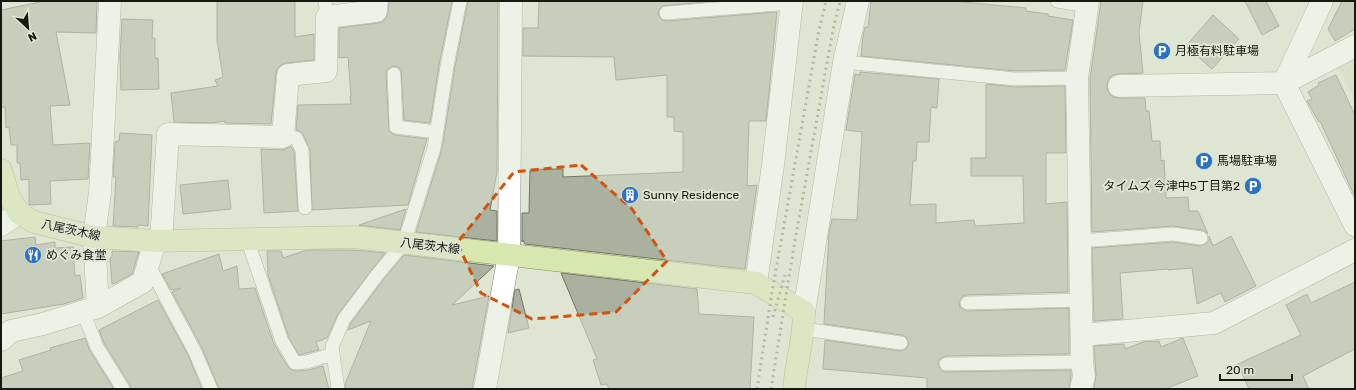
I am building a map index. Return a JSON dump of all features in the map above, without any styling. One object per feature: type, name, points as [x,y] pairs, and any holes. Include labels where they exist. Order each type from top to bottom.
[{"type":"main road","points":[[1,170],[9,197],[19,213]]},
{"type":"main road","name":"八尾茨木線","points":[[19,213],[34,222],[94,237],[158,241],[354,237],[756,283],[804,320]]},
{"type":"main road","points":[[794,389],[804,320]]},
{"type":"street","points":[[90,310],[94,237],[100,192],[110,1]]},
{"type":"street","points":[[1,340],[11,331],[43,324],[90,310],[143,282],[148,264],[158,241],[168,134],[283,137],[288,76],[326,71],[326,9],[376,11],[377,1]]},
{"type":"street","points":[[485,389],[509,255],[511,1]]},
{"type":"street","points":[[804,320],[844,62],[858,1]]},
{"type":"street","points":[[1284,83],[1322,1]]},
{"type":"street","points":[[756,283],[773,165],[791,2]]},
{"type":"street","points":[[1081,389],[1084,376],[1082,362],[1077,78],[1088,4]]},
{"type":"street","points":[[1118,86],[1284,83],[1355,46]]},
{"type":"street","points":[[1284,83],[1355,225]]},
{"type":"street","points":[[1,225],[19,213]]},
{"type":"street","points":[[1082,335],[1214,323],[1355,250]]},
{"type":"lane","points":[[338,389],[332,347],[344,319],[377,275],[404,243],[434,148],[447,66],[460,1]]},
{"type":"lane","points":[[1057,1],[1088,4]]},
{"type":"lane","points":[[666,13],[791,2]]},
{"type":"lane","points":[[844,62],[1015,79],[1077,78]]},
{"type":"lane","points":[[394,74],[396,128],[437,132]]},
{"type":"lane","points":[[283,137],[296,138],[302,150],[305,208]]},
{"type":"lane","points":[[1080,241],[1173,234],[1200,238]]},
{"type":"lane","points":[[247,239],[282,341],[295,363],[307,362],[333,354]]},
{"type":"lane","points":[[148,264],[195,352],[211,389]]},
{"type":"lane","points":[[967,303],[1081,300]]},
{"type":"lane","points":[[90,310],[97,347],[123,389]]},
{"type":"lane","points":[[804,320],[901,343]]},
{"type":"lane","points":[[946,364],[1082,362]]},
{"type":"highlighted area","points":[[581,165],[632,209],[667,261],[616,312],[532,319],[481,293],[457,243],[514,172]]},
{"type":"shaded area","points":[[1355,57],[1355,102],[1338,66]]},
{"type":"building","points":[[45,1],[97,1],[96,33],[56,32],[70,105],[50,106],[53,145],[90,143],[88,179],[50,181],[51,204],[29,205],[29,179],[21,180],[20,163],[17,163],[17,145],[11,145],[9,127],[6,128],[5,107],[1,107],[1,10]]},
{"type":"building","points":[[217,1],[295,1],[295,37],[314,34],[314,60],[286,63],[277,69],[271,124],[225,123],[225,121],[211,123],[174,122],[171,93],[218,86],[215,80],[223,77],[217,40]]},
{"type":"building","points":[[389,1],[452,1],[439,65],[430,123],[404,120],[401,70],[398,67],[393,66],[387,70],[386,74],[389,131],[395,135],[427,139],[408,205],[312,210],[310,150],[303,134],[296,130],[298,105],[351,104],[348,57],[339,58],[339,28],[382,22],[388,13]]},
{"type":"building","points":[[468,1],[498,1],[497,172],[490,210],[497,211],[497,241],[416,232],[442,149],[455,67]]},
{"type":"building","points":[[539,1],[716,1],[662,6],[658,14],[662,20],[667,21],[777,12],[766,121],[749,121],[747,186],[757,185],[745,269],[525,244],[523,240],[522,242],[522,213],[529,213],[530,169],[563,169],[563,177],[683,172],[683,132],[674,131],[674,117],[667,117],[667,75],[616,80],[614,57],[523,56],[523,28],[538,28]]},
{"type":"building","points":[[871,1],[952,1],[1026,8],[1026,11],[1073,20],[1065,70],[1015,71],[861,56],[865,27],[868,27]]},
{"type":"building","points":[[1101,1],[1143,1],[1139,32],[1143,73],[1113,75],[1108,80],[1107,87],[1109,93],[1113,97],[1145,98],[1146,111],[1149,111],[1152,141],[1160,141],[1161,161],[1164,160],[1166,198],[1188,197],[1189,211],[1198,211],[1208,234],[1202,230],[1173,226],[1092,232],[1090,79]]},
{"type":"building","points":[[1245,1],[1266,1],[1279,26],[1262,35]]},
{"type":"building","points":[[1342,1],[1355,1],[1355,29],[1335,41],[1328,29]]},
{"type":"building","points":[[1213,15],[1239,39],[1212,69],[1186,46]]},
{"type":"building","points":[[122,19],[153,20],[152,38],[155,38],[155,58],[158,58],[159,89],[121,90],[120,56]]},
{"type":"building","points":[[860,72],[939,79],[937,108],[931,107],[929,142],[917,142],[916,161],[913,161],[910,205],[936,204],[936,223],[974,220],[975,226],[1024,223],[1023,176],[971,176],[971,158],[986,158],[986,84],[1015,87],[1065,86],[1066,153],[1046,153],[1046,204],[1067,202],[1068,292],[967,295],[963,296],[959,303],[960,307],[967,311],[1069,308],[1069,354],[946,356],[939,360],[938,365],[942,371],[946,372],[1071,370],[1069,389],[927,389],[927,378],[823,369],[825,340],[900,351],[907,348],[909,344],[906,337],[902,335],[824,324],[829,233],[832,219],[857,220],[862,132],[846,130],[855,74],[860,75]]},
{"type":"building","points":[[1336,75],[1355,115],[1355,197],[1320,121],[1319,122],[1307,101],[1312,99],[1308,92],[1319,85],[1318,83]]},
{"type":"building","points":[[120,133],[152,135],[148,226],[113,226],[116,177],[113,177],[115,142],[119,141]]},
{"type":"building","points":[[291,146],[294,152],[298,211],[264,213],[261,149],[283,150]]},
{"type":"building","points":[[228,180],[231,209],[183,214],[180,185]]},
{"type":"building","points":[[406,209],[400,230],[359,225]]},
{"type":"building","points":[[1209,236],[1213,246],[1231,236],[1256,286],[1225,302],[1221,293],[1197,304],[1192,268],[1120,273],[1123,319],[1094,321],[1092,248],[1173,242],[1200,246],[1207,243]]},
{"type":"building","points":[[35,237],[36,245],[55,242],[55,248],[73,247],[75,276],[80,275],[83,298],[64,304],[1,314],[1,241]]},
{"type":"building","points":[[307,250],[353,250],[385,253],[338,314],[327,338],[316,342],[319,350],[299,355],[289,338],[268,275],[267,251],[281,251],[283,258]]},
{"type":"building","points":[[112,251],[139,252],[132,274],[112,284],[110,258],[112,257]]},
{"type":"building","points":[[219,254],[223,271],[237,266],[239,289],[255,288],[274,344],[288,367],[296,371],[309,370],[323,366],[329,389],[219,389],[202,348],[172,292],[181,288],[171,290],[162,274]]},
{"type":"building","points":[[404,255],[494,266],[452,305],[489,296],[472,389],[346,389],[345,384],[371,321],[348,330],[351,323]]},
{"type":"building","points":[[561,273],[697,289],[699,314],[754,317],[750,389],[609,389],[607,384],[601,385],[593,360],[597,359]]},
{"type":"building","points":[[1355,282],[1355,349],[1303,376],[1309,389],[1249,389],[1238,364],[1301,335],[1286,305],[1307,294],[1311,303]]},
{"type":"building","points":[[519,289],[529,328],[508,333],[515,290]]},
{"type":"building","points":[[158,300],[188,355],[202,389],[131,389],[104,343],[99,330]]},
{"type":"building","points":[[85,338],[90,351],[114,389],[1,389],[1,378],[23,371],[19,360],[51,350],[50,348]]},
{"type":"building","points":[[1183,338],[1198,376],[1165,389],[1094,389],[1096,375],[1094,346],[1124,344],[1125,349],[1143,342],[1159,341],[1161,347]]},
{"type":"railway","points":[[757,389],[772,292],[819,30],[826,1]]},
{"type":"railway","points":[[771,389],[794,246],[833,30],[840,1]]},
{"type":"railway","points":[[773,317],[785,275]]},
{"type":"place","name":"月極有料駐車場","points":[[1162,51]]},
{"type":"place","name":"馬場駐車場","points":[[1204,161]]},
{"type":"place","name":"タイムズ 今津中5丁目第2","points":[[1253,186]]},
{"type":"place","name":"Sunny Residence","points":[[630,195]]},
{"type":"place","name":"めぐみ食堂","points":[[33,255]]}]
